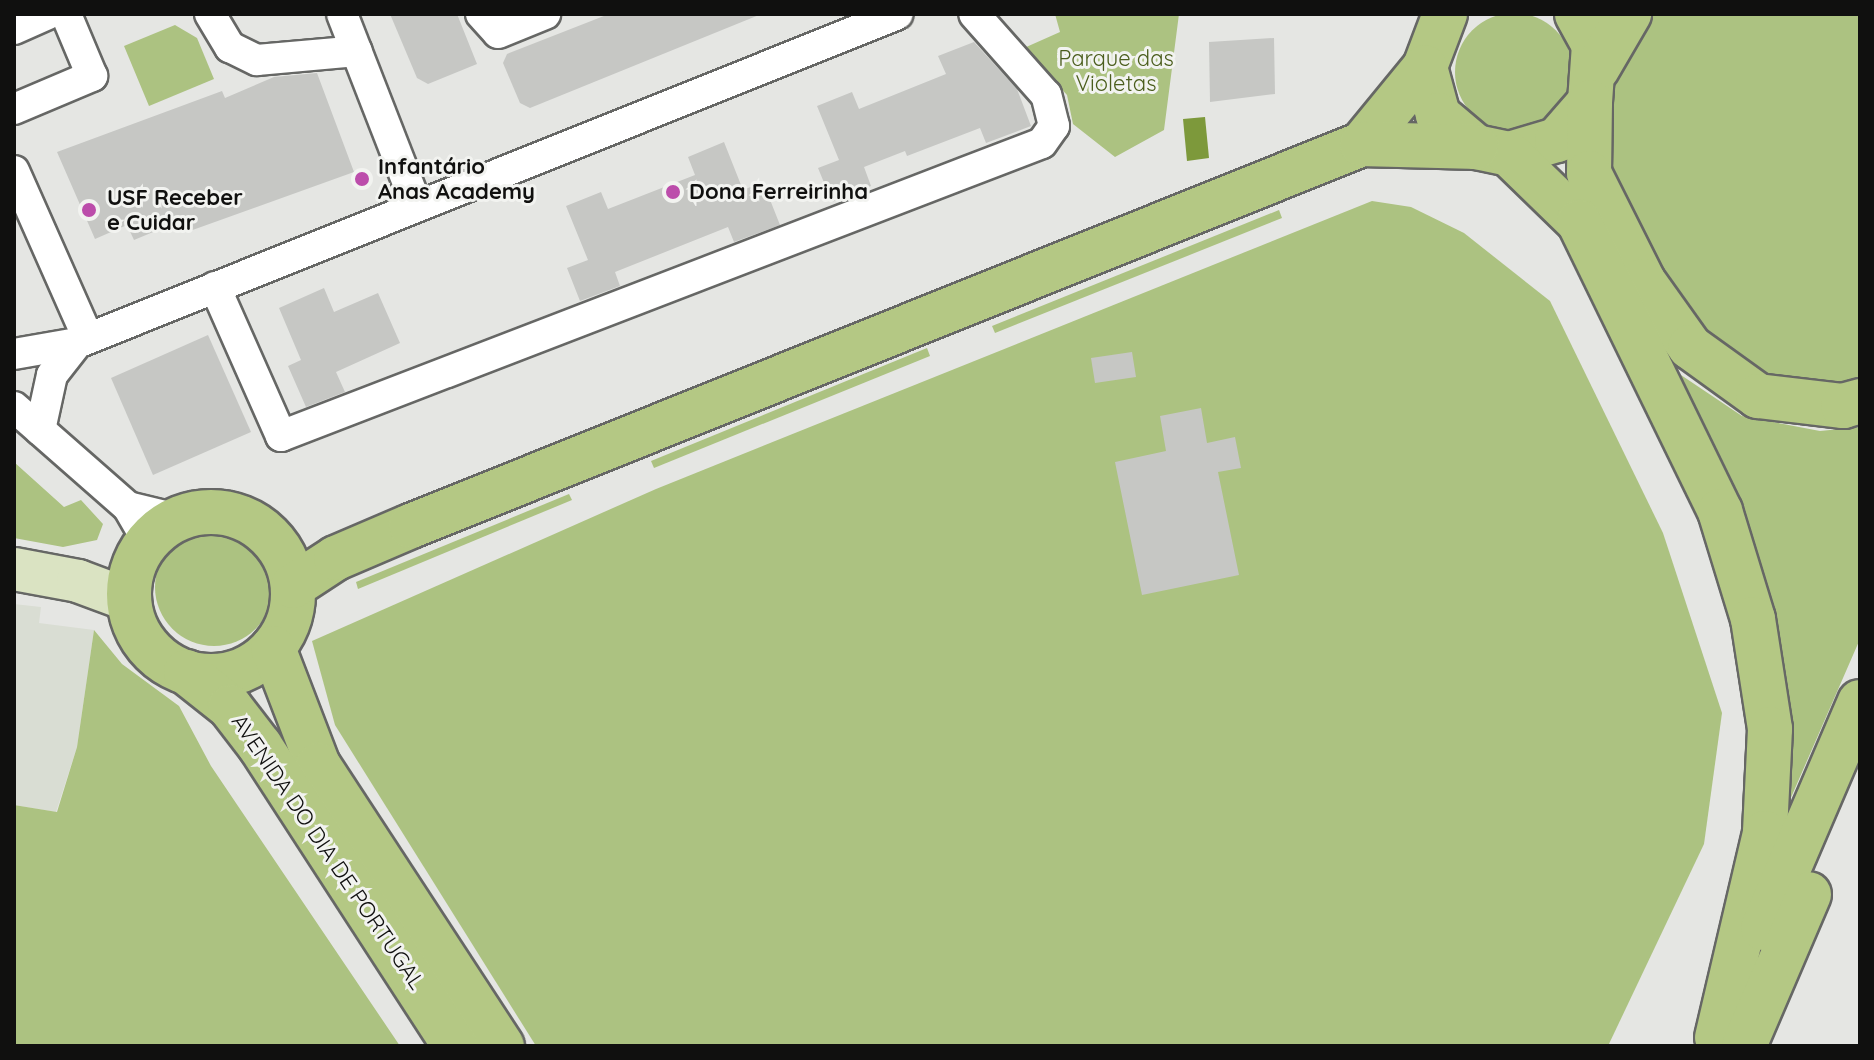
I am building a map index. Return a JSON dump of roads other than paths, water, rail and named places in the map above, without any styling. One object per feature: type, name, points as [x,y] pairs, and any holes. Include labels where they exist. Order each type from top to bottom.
[{"type":"main road","points":[[1362,144],[1425,67],[1444,14]]},
{"type":"main road","points":[[1577,14],[1594,86],[1589,173],[1643,281],[1690,347],[1758,396],[1843,406],[1860,401]]},
{"type":"main road","points":[[289,572],[336,558],[1362,144],[1493,151],[1557,140],[1594,86],[1629,14]]},
{"type":"main road","points":[[1425,67],[1438,115],[1493,151],[1579,222],[1720,511],[1753,619],[1770,729],[1765,833],[1725,1043]]},
{"type":"main road","points":[[14,569],[78,581],[201,512],[239,517],[271,537],[289,572],[285,629],[273,648],[233,673],[186,672],[146,645],[143,547]]},
{"type":"main road","name":"AVENIDA DO DIA DE PORTUGAL","points":[[273,648],[318,765],[502,1046]]},
{"type":"main road","name":"AVENIDA DO DIA DE PORTUGAL","points":[[186,672],[230,707],[260,746],[455,1046]]},
{"type":"main road","points":[[1725,1043],[1860,702]]},
{"type":"main road","points":[[1725,1043],[1860,776]]},
{"type":"street","points":[[14,29],[48,14]]},
{"type":"street","points":[[14,109],[92,76],[66,14]]},
{"type":"street","points":[[210,14],[230,47],[257,60],[357,51]]},
{"type":"street","points":[[342,14],[417,206]]},
{"type":"street","points":[[481,14],[498,33],[545,14]]},
{"type":"street","points":[[14,354],[82,340],[417,206],[844,24],[898,14]]},
{"type":"street","points":[[215,287],[281,436],[1042,143],[1054,126],[1046,95],[974,14]]},
{"type":"street","points":[[14,171],[82,340]]},
{"type":"street","points":[[40,430],[52,375],[82,340]]},
{"type":"street","points":[[14,407],[40,430],[143,547]]},
{"type":"place","name":"Infantário Anas Academy","points":[[362,179]]},
{"type":"place","name":"Dona Ferreirinha","points":[[673,192]]},
{"type":"place","name":"USF Receber e Cuidar","points":[[89,210]]},
{"type":"park label","name":"Parque das Violetas","points":[[1116,70]]}]
